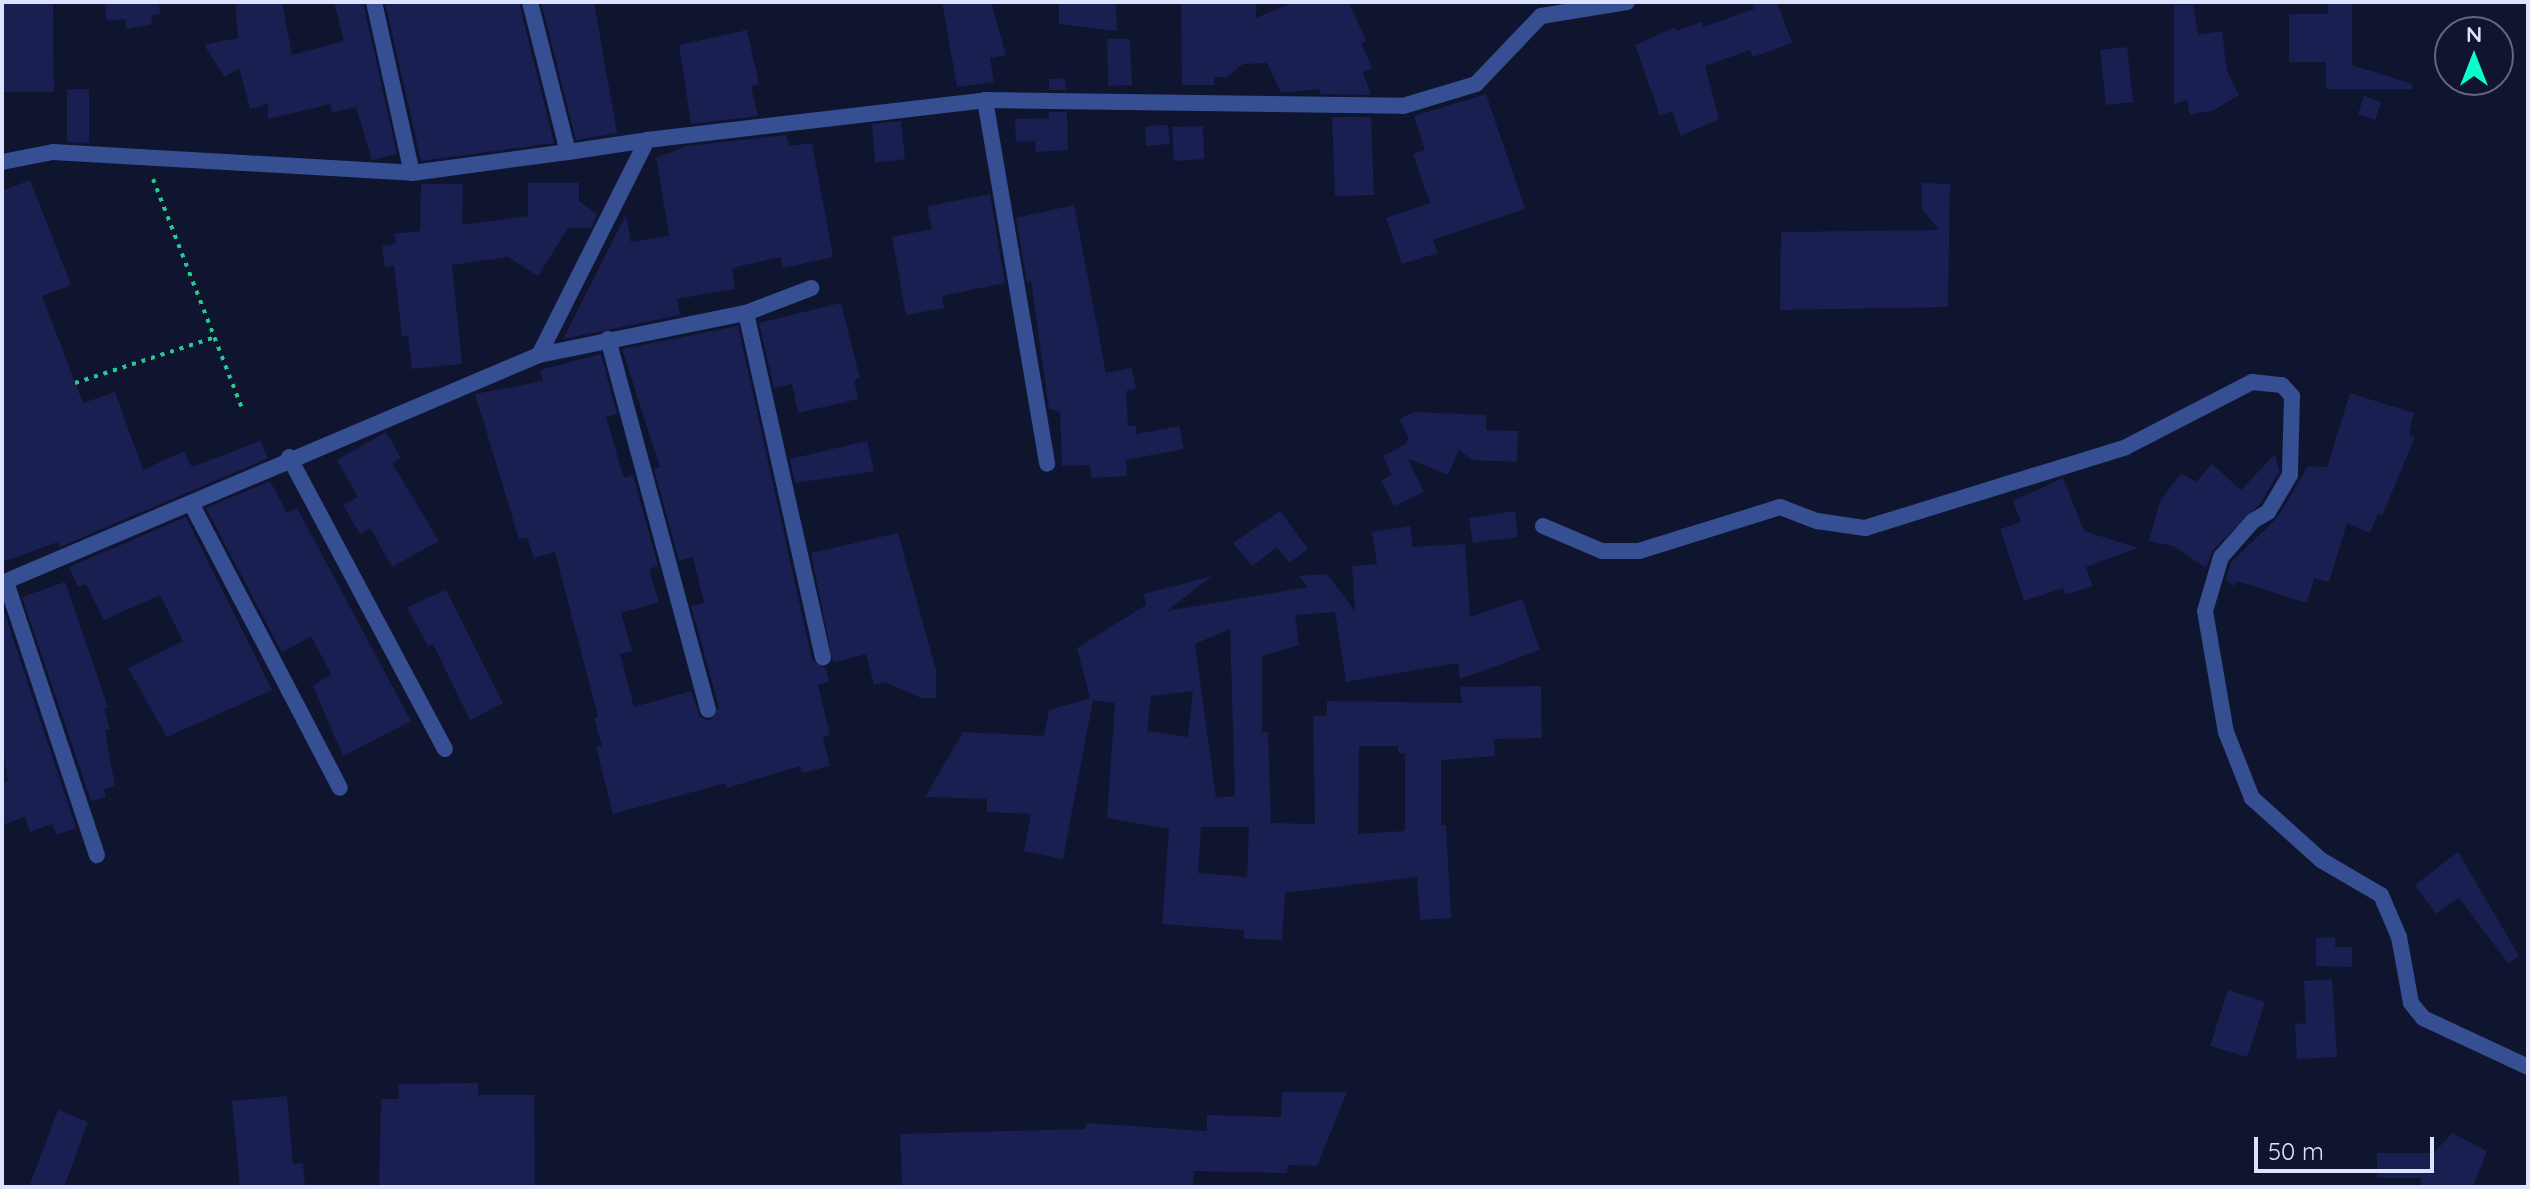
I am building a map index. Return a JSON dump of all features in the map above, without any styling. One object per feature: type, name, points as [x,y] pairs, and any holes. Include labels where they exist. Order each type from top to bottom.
[{"type":"street","points":[[374,2],[412,173]]},
{"type":"street","points":[[530,2],[568,152]]},
{"type":"street","points":[[2,162],[53,152],[412,173],[647,140],[985,100],[1403,106],[1476,84],[1541,16],[1627,2]]},
{"type":"street","points":[[985,100],[1047,464]]},
{"type":"street","points":[[539,355],[647,140]]},
{"type":"street","points":[[97,855],[4,582],[192,505],[289,457],[539,355],[746,313],[811,288]]},
{"type":"street","points":[[746,313],[823,658]]},
{"type":"street","points":[[608,339],[708,710]]},
{"type":"street","points":[[1543,526],[1602,551],[1639,551],[1780,507],[1817,521],[1865,528],[2126,447],[2252,382],[2282,385],[2292,396],[2290,475],[2268,512],[2253,521],[2221,557],[2205,611],[2226,732],[2252,798],[2321,860],[2381,895],[2399,937],[2411,1003],[2423,1018],[2528,1067]]},
{"type":"street","points":[[289,457],[445,749]]},
{"type":"street","points":[[192,505],[340,788]]},
{"type":"path","points":[[145,158],[243,411]]},
{"type":"path","points":[[75,383],[213,338]]},
{"type":"building","points":[[2,2],[53,2],[54,92],[2,92]]},
{"type":"building","points":[[104,2],[159,2],[160,14],[151,15],[152,24],[126,29],[125,19],[107,21]]},
{"type":"building","points":[[235,2],[282,2],[292,55],[344,41],[334,2],[363,2],[397,154],[372,160],[356,107],[332,113],[330,104],[268,119],[268,104],[250,109],[239,68],[225,77],[204,45],[238,38]]},
{"type":"building","points":[[385,2],[519,2],[554,143],[421,161]]},
{"type":"building","points":[[541,2],[594,2],[617,133],[576,140]]},
{"type":"building","points":[[942,2],[991,2],[1006,55],[990,58],[994,82],[957,87]]},
{"type":"building","points":[[1059,2],[1116,2],[1117,31],[1059,24]]},
{"type":"building","points":[[1181,2],[1256,2],[1256,18],[1293,2],[1349,2],[1366,41],[1361,43],[1372,68],[1363,72],[1371,95],[1321,94],[1319,89],[1281,93],[1267,63],[1243,64],[1227,77],[1214,77],[1214,85],[1182,85]]},
{"type":"building","points":[[1751,2],[1777,2],[1792,43],[1753,57],[1750,50],[1705,66],[1719,119],[1681,136],[1672,111],[1660,116],[1635,45],[1675,27],[1676,31],[1702,22],[1703,27],[1754,9]]},
{"type":"building","points":[[2328,2],[2352,2],[2352,65],[2412,84],[2412,89],[2326,89],[2326,62],[2289,62],[2289,14],[2328,14]]},
{"type":"building","points":[[2174,5],[2193,5],[2198,35],[2222,31],[2227,71],[2239,95],[2214,110],[2190,115],[2187,100],[2174,104]]},
{"type":"building","points":[[747,30],[759,84],[751,86],[758,116],[691,124],[679,45]]},
{"type":"building","points":[[1107,39],[1130,39],[1132,85],[1108,86]]},
{"type":"building","points":[[2127,47],[2133,102],[2106,105],[2100,50]]},
{"type":"building","points":[[1065,78],[1066,90],[1049,90],[1049,79]]},
{"type":"building","points":[[67,89],[89,89],[89,143],[67,142]]},
{"type":"building","points":[[1486,94],[1525,209],[1433,240],[1438,253],[1402,264],[1386,218],[1430,203],[1413,154],[1425,150],[1414,116]]},
{"type":"building","points":[[2364,96],[2381,102],[2375,120],[2358,114]]},
{"type":"building","points":[[1049,112],[1067,112],[1068,150],[1036,152],[1035,141],[1016,142],[1015,119],[1049,118]]},
{"type":"building","points":[[1332,117],[1371,117],[1374,195],[1335,196]]},
{"type":"building","points":[[901,121],[905,159],[875,163],[872,124]]},
{"type":"building","points":[[1168,125],[1170,144],[1146,146],[1145,126]]},
{"type":"building","points":[[1203,126],[1204,159],[1174,161],[1172,127]]},
{"type":"building","points":[[786,135],[789,146],[812,143],[833,257],[783,268],[780,257],[732,268],[735,289],[677,299],[680,315],[563,339],[626,215],[631,242],[669,236],[656,158],[687,146]]},
{"type":"building","points":[[30,180],[71,285],[42,296],[83,403],[115,392],[143,470],[184,451],[192,467],[260,441],[268,458],[60,547],[58,542],[2,562],[2,191]]},
{"type":"building","points":[[528,183],[579,183],[579,201],[597,214],[591,228],[568,228],[538,276],[508,257],[452,265],[462,364],[412,369],[408,336],[402,337],[394,266],[385,267],[382,246],[396,244],[394,234],[420,231],[421,184],[463,184],[462,225],[528,216]]},
{"type":"building","points":[[1922,183],[1950,184],[1948,307],[1780,310],[1781,232],[1939,230],[1922,209]]},
{"type":"building","points":[[990,194],[1005,283],[942,296],[944,308],[906,315],[892,237],[932,229],[927,206]]},
{"type":"building","points":[[1074,205],[1106,373],[1132,368],[1136,389],[1126,391],[1128,426],[1136,426],[1136,434],[1179,426],[1184,449],[1126,460],[1127,476],[1091,478],[1090,465],[1062,466],[1060,412],[1049,409],[1031,281],[1027,282],[1016,218]]},
{"type":"building","points":[[841,303],[860,378],[854,380],[858,399],[798,413],[792,384],[774,388],[759,323]]},
{"type":"building","points":[[738,326],[812,660],[826,669],[829,682],[818,685],[830,735],[823,737],[830,766],[802,773],[800,766],[727,788],[726,783],[613,814],[596,747],[602,746],[594,718],[598,717],[555,552],[534,558],[527,537],[519,539],[475,394],[543,381],[540,370],[601,354],[617,414],[606,417],[624,478],[633,475],[658,566],[649,569],[659,602],[621,613],[632,651],[620,654],[634,707],[691,691],[700,717],[710,721],[719,707],[691,606],[704,603],[693,557],[679,561],[654,469],[660,467],[622,349]]},
{"type":"building","points":[[2350,393],[2414,413],[2409,434],[2415,437],[2382,516],[2378,514],[2370,533],[2347,523],[2329,582],[2314,578],[2307,603],[2237,581],[2234,586],[2226,580],[2231,562],[2277,518],[2308,466],[2327,467]]},
{"type":"building","points":[[1413,412],[1486,415],[1486,430],[1518,431],[1517,462],[1472,460],[1459,450],[1448,475],[1407,458],[1424,492],[1394,506],[1381,480],[1392,475],[1383,456],[1406,444],[1409,438],[1399,419]]},
{"type":"building","points":[[386,432],[401,458],[392,463],[439,541],[392,567],[370,528],[360,534],[343,505],[358,497],[337,460]]},
{"type":"building","points":[[867,441],[874,471],[795,483],[790,459]]},
{"type":"building","points":[[2275,454],[2279,472],[2260,504],[2213,550],[2206,568],[2173,546],[2149,541],[2160,501],[2181,473],[2196,482],[2212,464],[2241,490]]},
{"type":"building","points":[[2063,478],[2084,531],[2138,548],[2086,567],[2093,586],[2065,595],[2063,588],[2024,601],[2000,529],[2021,522],[2013,501]]},
{"type":"building","points":[[270,481],[287,513],[297,508],[411,721],[343,756],[313,686],[331,674],[311,636],[282,653],[206,508]]},
{"type":"building","points":[[1280,511],[1308,549],[1289,563],[1277,547],[1252,566],[1233,543]]},
{"type":"building","points":[[1515,511],[1518,537],[1473,543],[1469,518]]},
{"type":"building","points":[[186,517],[272,690],[167,737],[128,668],[183,641],[160,595],[104,620],[86,584],[78,587],[69,567]]},
{"type":"building","points":[[1410,526],[1413,547],[1465,544],[1470,617],[1522,599],[1540,650],[1460,679],[1458,663],[1346,682],[1335,612],[1295,615],[1299,645],[1262,656],[1262,732],[1268,732],[1271,823],[1315,824],[1313,716],[1327,716],[1327,701],[1462,703],[1460,687],[1541,686],[1542,738],[1494,739],[1495,756],[1441,760],[1441,825],[1446,825],[1451,918],[1420,920],[1417,877],[1285,893],[1282,940],[1244,939],[1244,930],[1162,924],[1169,829],[1107,818],[1115,703],[1093,700],[1063,859],[1024,851],[1031,814],[987,812],[987,799],[925,797],[963,732],[1044,736],[1049,710],[1090,698],[1077,648],[1146,605],[1144,594],[1212,576],[1167,611],[1308,587],[1299,576],[1327,574],[1355,611],[1352,566],[1377,564],[1372,532]],"holes":[[[1230,629],[1235,796],[1216,798],[1195,644]],[[1193,691],[1188,737],[1147,731],[1151,696]],[[1359,746],[1398,746],[1398,753],[1405,753],[1405,831],[1358,834]],[[1201,827],[1249,827],[1247,877],[1198,873]]]},
{"type":"building","points":[[898,533],[936,670],[936,698],[921,698],[885,682],[874,685],[866,654],[833,663],[811,553]]},
{"type":"building","points":[[65,582],[108,707],[104,709],[110,729],[105,730],[115,786],[104,789],[106,797],[91,801],[22,597]]},
{"type":"building","points":[[446,590],[503,703],[470,720],[433,644],[428,646],[407,607]]},
{"type":"building","points":[[2,605],[76,828],[57,835],[52,824],[30,832],[25,817],[2,825],[2,783],[8,781],[2,744]]},
{"type":"building","points":[[2458,852],[2519,956],[2508,963],[2459,898],[2436,914],[2415,885]]},
{"type":"building","points":[[2335,937],[2335,947],[2352,947],[2352,967],[2316,966],[2316,938]]},
{"type":"building","points":[[2332,979],[2337,1057],[2297,1059],[2295,1024],[2306,1023],[2304,981]]},
{"type":"building","points":[[2228,990],[2265,1002],[2247,1057],[2210,1046]]},
{"type":"building","points":[[478,1083],[478,1095],[534,1095],[535,1187],[379,1187],[381,1099],[399,1099],[398,1084]]},
{"type":"building","points":[[1282,1092],[1347,1092],[1317,1166],[1288,1165],[1287,1173],[1194,1171],[1193,1187],[902,1187],[900,1134],[1085,1129],[1086,1123],[1207,1131],[1207,1115],[1281,1117]]},
{"type":"building","points":[[287,1096],[293,1164],[303,1163],[305,1187],[240,1187],[232,1101]]},
{"type":"building","points":[[58,1110],[88,1122],[64,1187],[29,1187]]},
{"type":"building","points":[[2452,1133],[2487,1151],[2473,1187],[2420,1187],[2422,1178],[2377,1178],[2377,1153],[2434,1153]]}]
